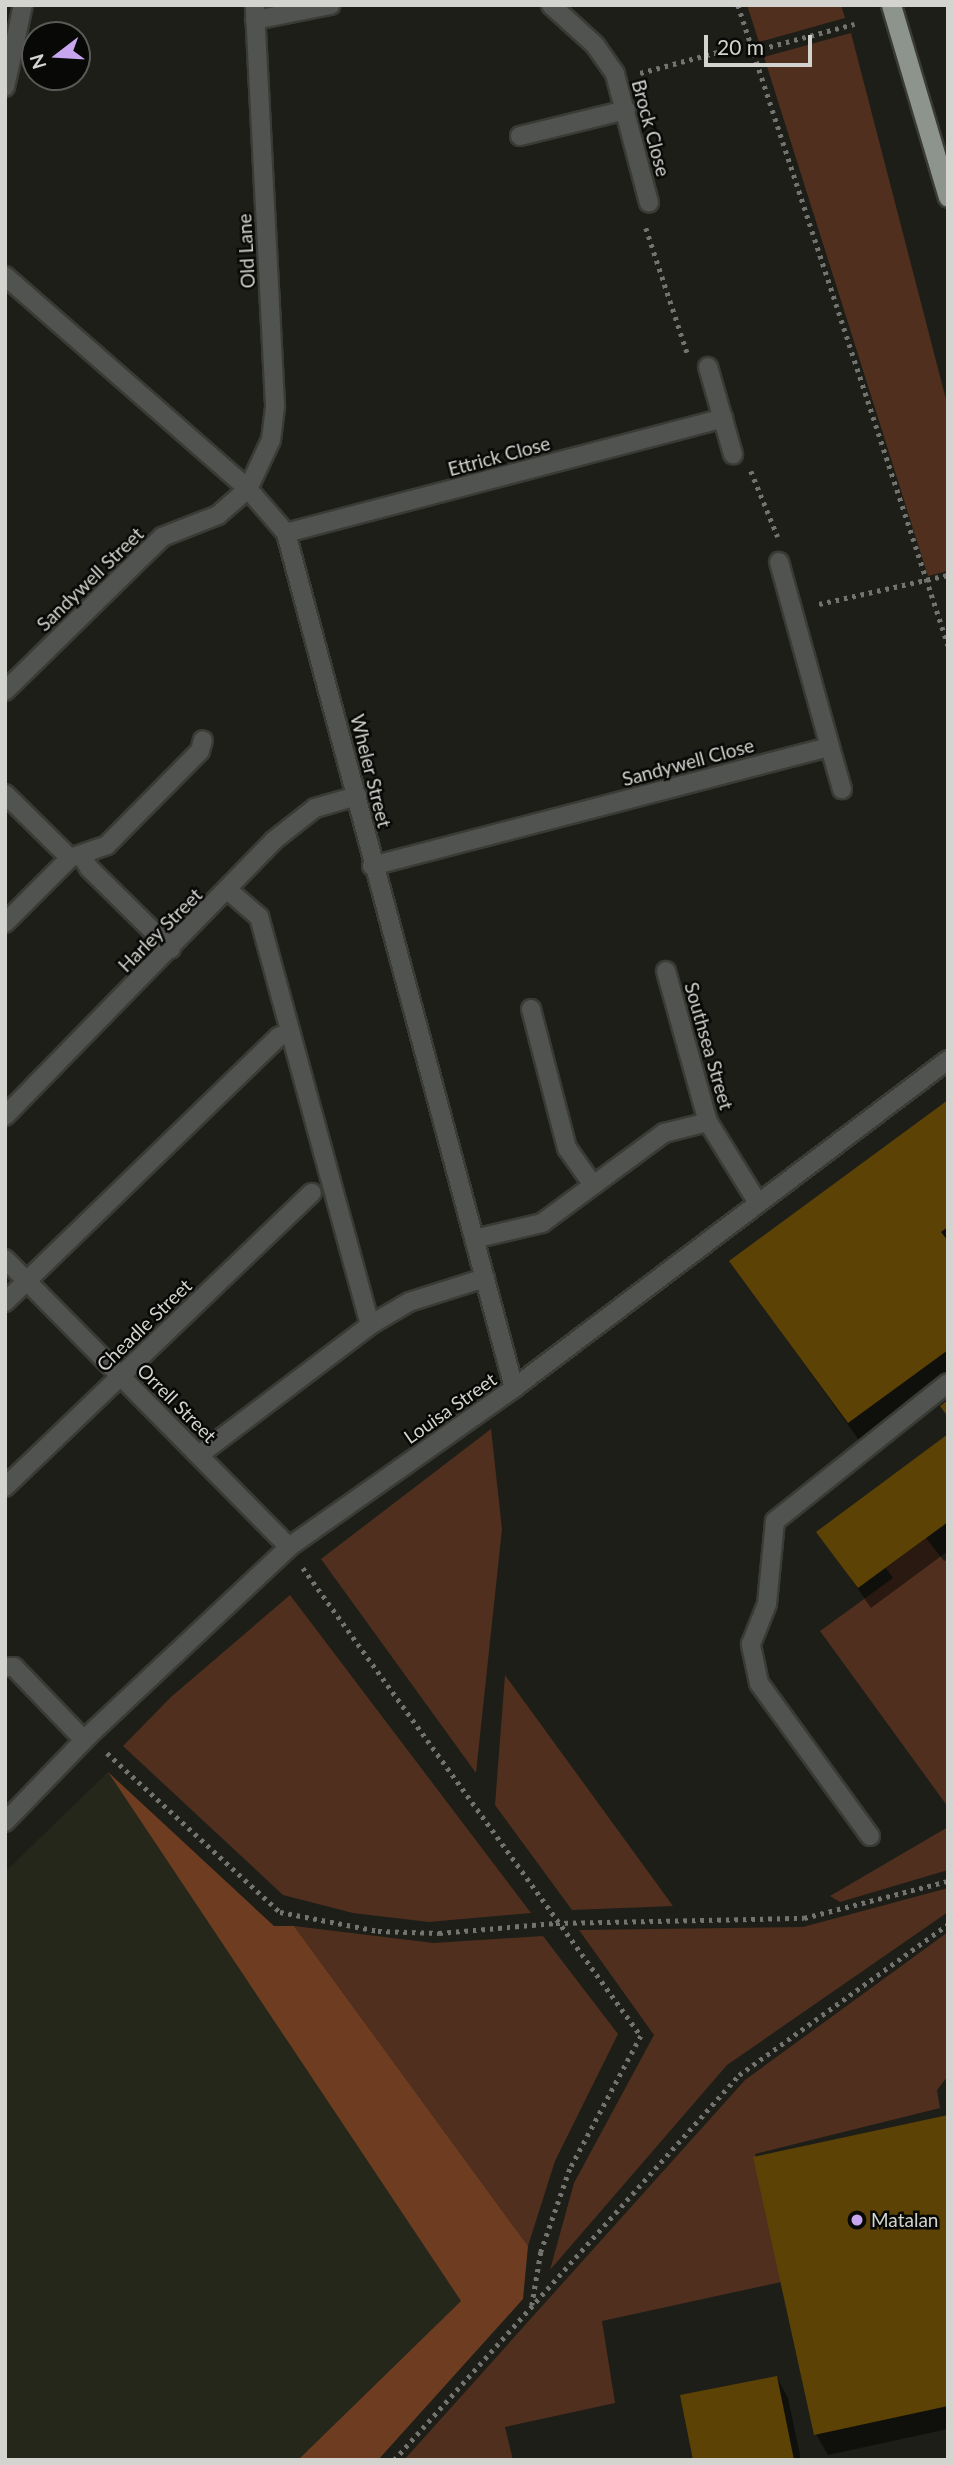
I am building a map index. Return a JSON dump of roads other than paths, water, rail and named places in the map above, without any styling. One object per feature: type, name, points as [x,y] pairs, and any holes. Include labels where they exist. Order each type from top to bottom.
[{"type":"highway","points":[[891,5],[948,197]]},
{"type":"street","points":[[5,87],[23,5]]},
{"type":"street","points":[[255,13],[331,5]]},
{"type":"street","name":"Brock Close","points":[[551,5],[594,45],[617,80],[649,203]]},
{"type":"street","name":"Old Lane","points":[[247,489],[271,440],[275,405],[255,13]]},
{"type":"street","points":[[520,136],[626,110]]},
{"type":"street","name":"Wheler Street","points":[[5,276],[247,489],[286,533],[357,796],[372,866],[514,1388]]},
{"type":"street","points":[[708,367],[733,454]]},
{"type":"street","name":"Ettrick Close","points":[[286,533],[723,418]]},
{"type":"street","name":"Sandywell Street","points":[[5,691],[162,537],[218,515],[247,489]]},
{"type":"street","points":[[779,562],[842,789]]},
{"type":"street","points":[[5,923],[76,856],[107,845],[200,751],[202,740]]},
{"type":"street","name":"Sandywell Close","points":[[372,866],[830,747]]},
{"type":"street","points":[[5,794],[89,868],[171,949]]},
{"type":"street","name":"Harley Street","points":[[5,1116],[229,891],[273,841],[315,808],[357,796]]},
{"type":"street","points":[[229,891],[259,917],[370,1325]]},
{"type":"street","name":"Southsea Street","points":[[666,971],[708,1122],[758,1203]]},
{"type":"street","points":[[531,1009],[567,1147],[593,1185]]},
{"type":"street","points":[[5,1302],[278,1037],[290,1032]]},
{"type":"street","name":"Louisa Street","points":[[5,1822],[86,1738],[289,1547],[514,1388],[948,1060]]},
{"type":"street","points":[[474,1239],[542,1223],[664,1133],[708,1122]]},
{"type":"street","name":"Cheadle Street","points":[[5,1487],[312,1193],[332,1186]]},
{"type":"street","name":"Orrell Street","points":[[5,1259],[289,1547]]},
{"type":"street","points":[[199,1455],[370,1325],[409,1301],[485,1278]]},
{"type":"street","points":[[870,1836],[760,1683],[751,1644],[767,1604],[775,1521],[948,1383]]},
{"type":"street","points":[[5,1667],[14,1667],[86,1738]]},
{"type":"place","name":"Matalan","points":[[857,2220]]}]
